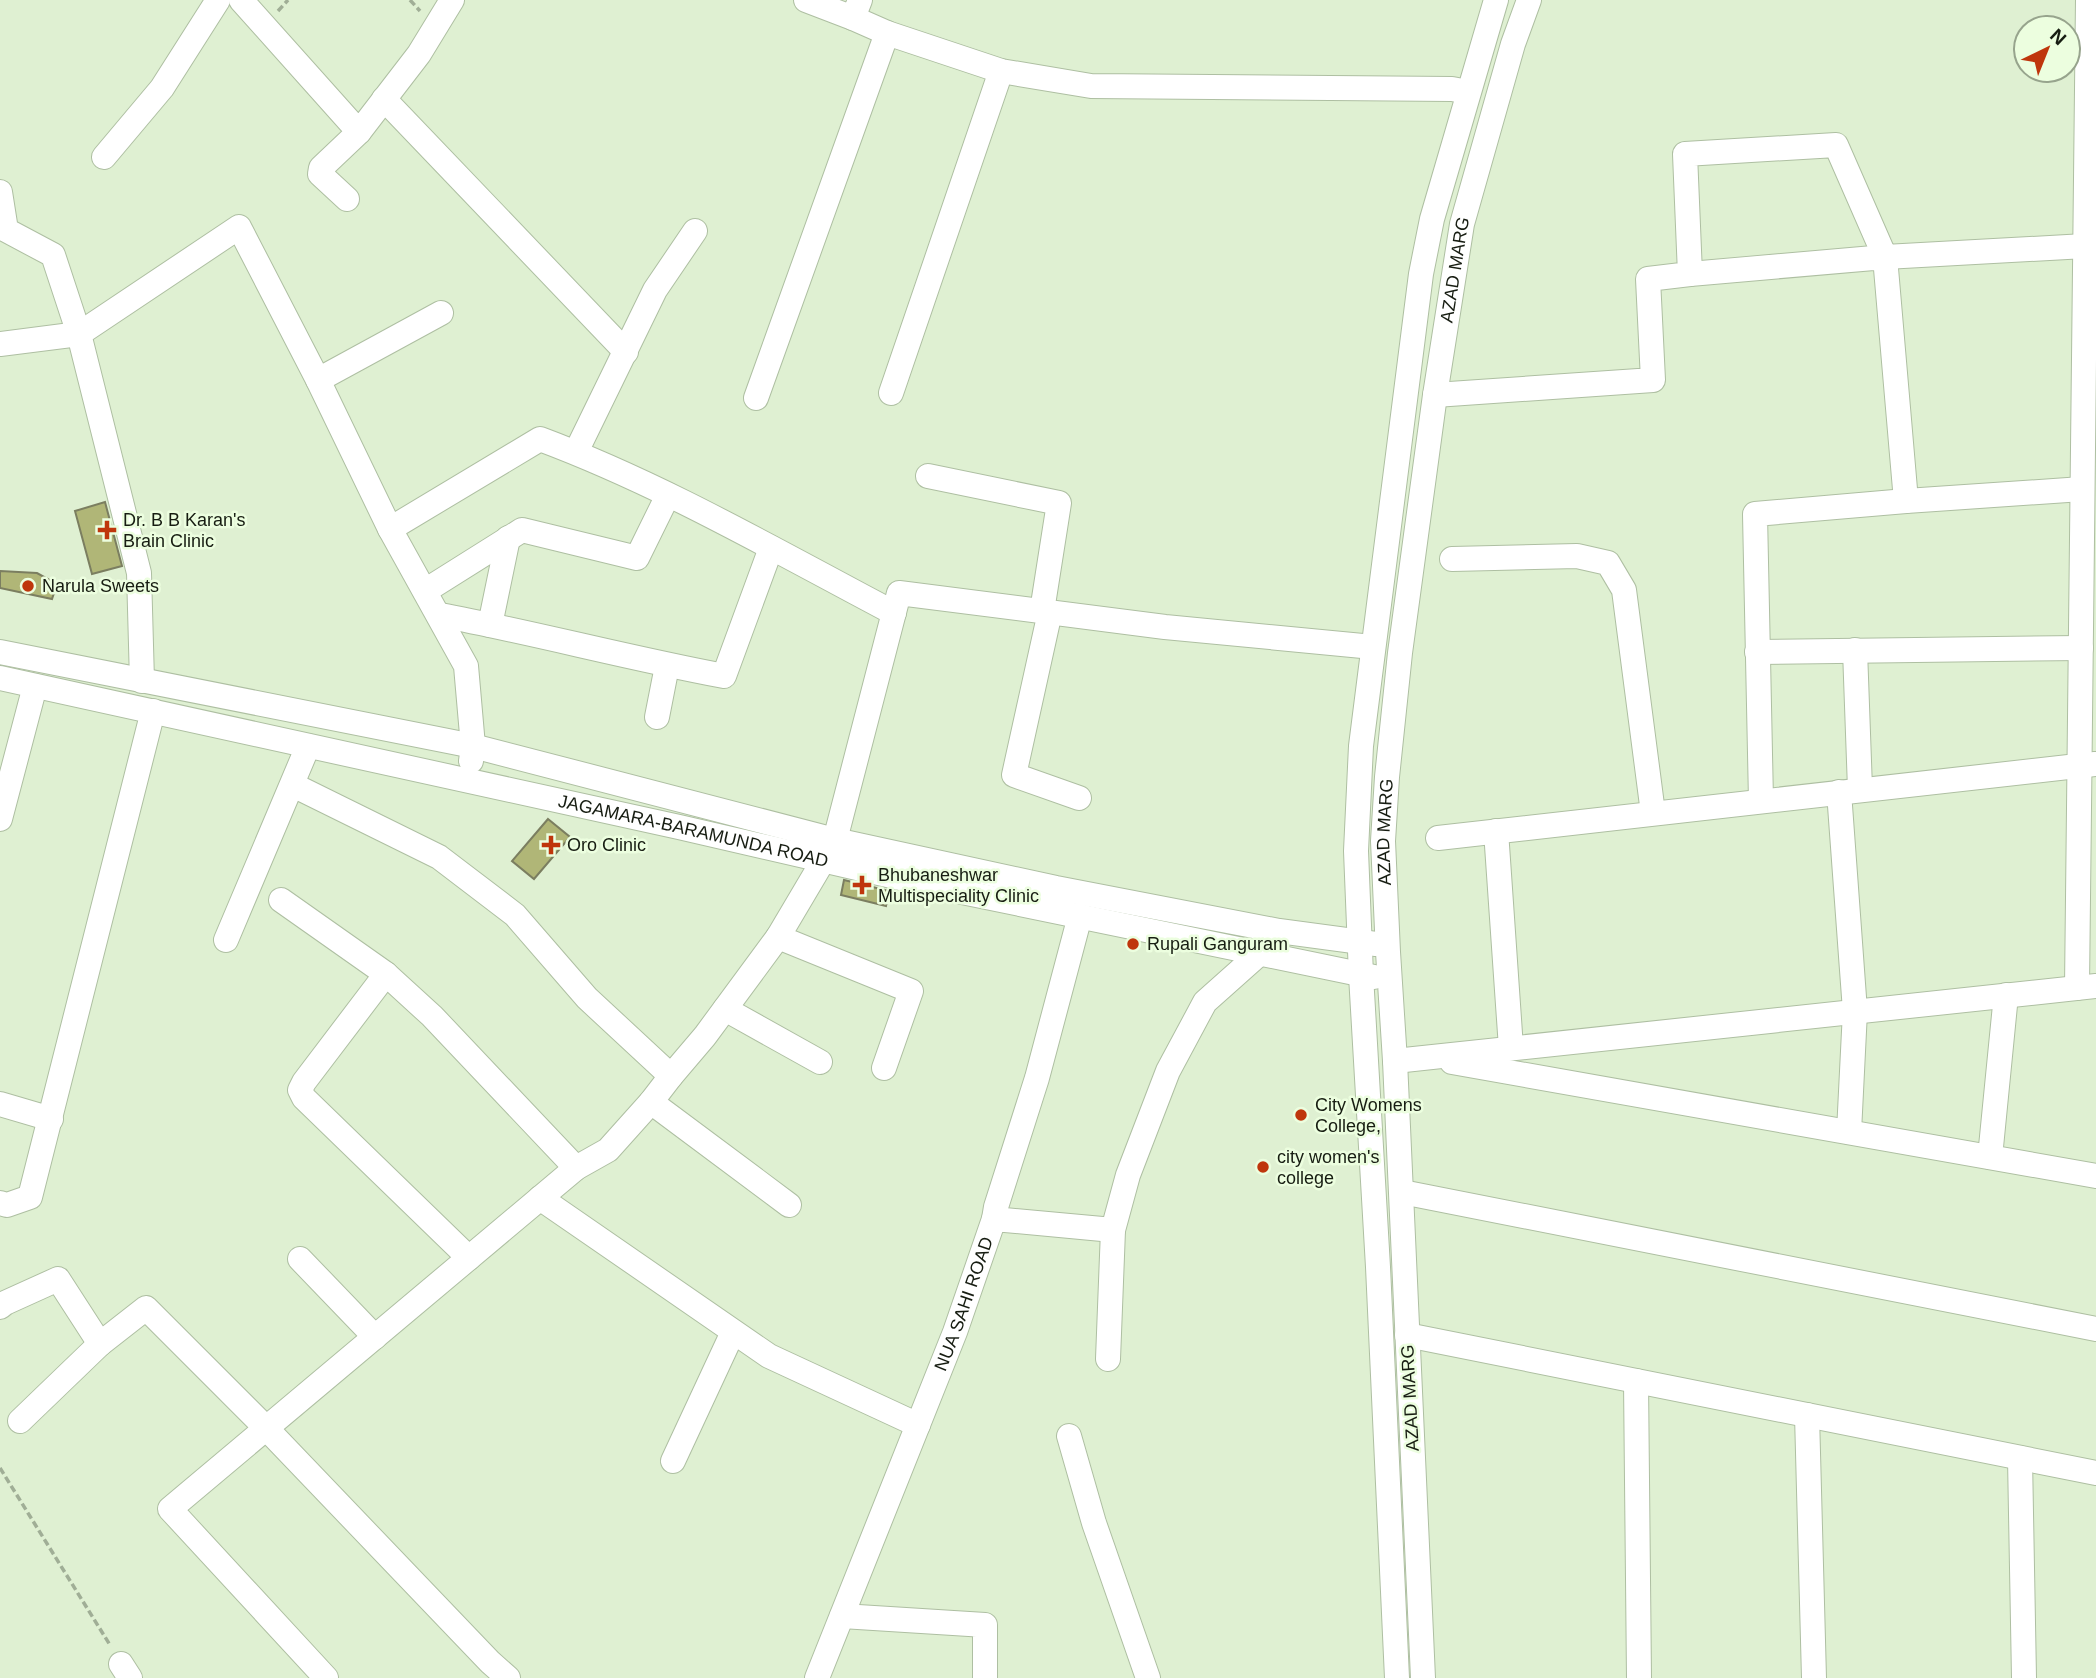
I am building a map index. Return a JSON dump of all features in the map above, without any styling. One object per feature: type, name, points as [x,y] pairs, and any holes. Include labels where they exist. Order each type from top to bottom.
[{"type":"street","points":[[104,157],[162,88],[218,0]]},
{"type":"street","points":[[241,0],[359,132]]},
{"type":"street","points":[[347,199],[320,174],[321,168],[359,132],[419,54],[452,0]]},
{"type":"street","points":[[806,0],[856,9],[887,33],[1001,71],[1091,86],[1452,89],[1468,92]]},
{"type":"street","name":"AZAD MARG","points":[[1397,1678],[1356,851],[1361,746],[1421,274],[1432,219],[1496,0]]},
{"type":"street","name":"AZAD MARG","points":[[1423,1678],[1402,1192],[1387,946],[1383,841],[1387,777],[1400,653],[1435,395],[1462,224],[1513,44],[1529,0]]},
{"type":"street","points":[[1395,1061],[2086,987],[2088,765],[2081,648],[2088,0]]},
{"type":"street","points":[[756,398],[887,33]]},
{"type":"street","points":[[891,393],[1001,71]]},
{"type":"street","points":[[384,99],[626,352]]},
{"type":"street","points":[[1690,274],[1685,155],[1836,145],[1885,257],[1906,501]]},
{"type":"street","points":[[0,192],[6,230],[53,255],[79,334],[139,573],[142,681]]},
{"type":"street","points":[[0,344],[79,334],[239,227],[318,380],[390,529],[466,666],[473,747],[468,782]]},
{"type":"street","points":[[576,453],[655,290],[695,231]]},
{"type":"street","points":[[1435,395],[1653,380],[1648,279],[1885,257],[2085,246]]},
{"type":"street","points":[[318,380],[441,313]]},
{"type":"street","points":[[390,529],[540,439],[668,495],[894,613]]},
{"type":"street","points":[[928,476],[1059,503],[1046,612],[1014,775],[1079,799]]},
{"type":"street","points":[[1761,801],[1755,514],[2082,489]]},
{"type":"street","points":[[425,591],[522,530],[637,558],[668,495]]},
{"type":"street","points":[[490,625],[509,538]]},
{"type":"street","points":[[439,615],[667,666],[724,676],[771,548]]},
{"type":"street","points":[[1452,559],[1577,556],[1608,563],[1624,590],[1653,813]]},
{"type":"street","points":[[326,1678],[170,1509],[576,1168],[608,1150],[651,1102],[778,937],[829,850],[900,593],[1165,627],[1373,648]]},
{"type":"street","points":[[1757,652],[2081,648]]},
{"type":"street","points":[[1849,1132],[1855,1011],[1850,791],[1855,650]]},
{"type":"street","name":"JAGAMARA-BARAMUNDA ROAD","points":[[0,652],[473,747],[829,850],[957,891],[1390,979]]},
{"type":"street","points":[[657,717],[667,666]]},
{"type":"street","name":"JAGAMARA-BARAMUNDA ROAD","points":[[0,678],[468,782],[1279,931],[1387,946]]},
{"type":"street","points":[[0,820],[35,686]]},
{"type":"street","points":[[0,1203],[7,1205],[30,1197],[153,711]]},
{"type":"street","points":[[226,940],[308,746]]},
{"type":"street","points":[[1438,838],[2088,765]]},
{"type":"street","points":[[293,785],[439,857],[504,906],[515,915],[587,998],[671,1076]]},
{"type":"street","points":[[1496,831],[1511,1048]]},
{"type":"street","points":[[281,901],[386,974],[432,1016],[576,1168]]},
{"type":"street","points":[[995,1219],[996,1207],[1037,1078],[1080,916]]},
{"type":"street","points":[[778,937],[911,991],[884,1068]]},
{"type":"street","points":[[1108,1359],[1113,1230],[1128,1175],[1168,1071],[1205,1002],[1260,953]]},
{"type":"street","points":[[386,974],[300,1090],[304,1098],[468,1258]]},
{"type":"street","points":[[1990,1157],[2006,995]]},
{"type":"street","points":[[725,1009],[820,1062]]},
{"type":"street","points":[[1423,1057],[2096,1176]]},
{"type":"street","points":[[651,1102],[789,1205]]},
{"type":"street","points":[[0,1104],[51,1119]]},
{"type":"street","points":[[1402,1192],[2096,1329]]},
{"type":"street","points":[[540,1198],[769,1356],[918,1425]]},
{"type":"street","name":"NUA SAHI ROAD","points":[[817,1678],[955,1332],[995,1219],[1113,1230]]},
{"type":"street","points":[[300,1259],[375,1337]]},
{"type":"street","points":[[0,1307],[58,1279],[100,1344]]},
{"type":"street","points":[[20,1421],[100,1344],[146,1308],[508,1678]]},
{"type":"street","points":[[673,1461],[733,1332]]},
{"type":"street","points":[[1408,1335],[2096,1473]]},
{"type":"street","points":[[1636,1381],[1639,1678]]},
{"type":"street","points":[[1807,1415],[1814,1678]]},
{"type":"street","points":[[1069,1437],[1094,1523],[1148,1678]]},
{"type":"street","points":[[2020,1458],[2024,1678]]},
{"type":"street","points":[[842,1616],[985,1625],[985,1678]]},
{"type":"path","points":[[0,1468],[126,1671]]},
{"type":"building","points":[[105,502],[122,566],[92,574],[75,511]]},
{"type":"building","name":"Narula Sweets","points":[[0,571],[37,573],[57,584],[52,599],[0,588]]},
{"type":"building","points":[[548,819],[570,837],[534,879],[512,861]]},
{"type":"building","points":[[844,880],[889,891],[886,906],[841,895]]},
{"type":"place","name":"Dr. B B Karan's Brain Clinic","points":[[107,530]]},
{"type":"place","name":"Narula Sweets","points":[[28,586]]},
{"type":"place","name":"Oro Clinic","points":[[551,845]]},
{"type":"place","name":"Bhubaneshwar Multispeciality Clinic","points":[[862,885]]},
{"type":"place","name":"Rupali Ganguram","points":[[1133,944]]},
{"type":"place","name":"City Womens College,","points":[[1301,1115]]},
{"type":"place","name":"city women's college","points":[[1263,1167]]}]
